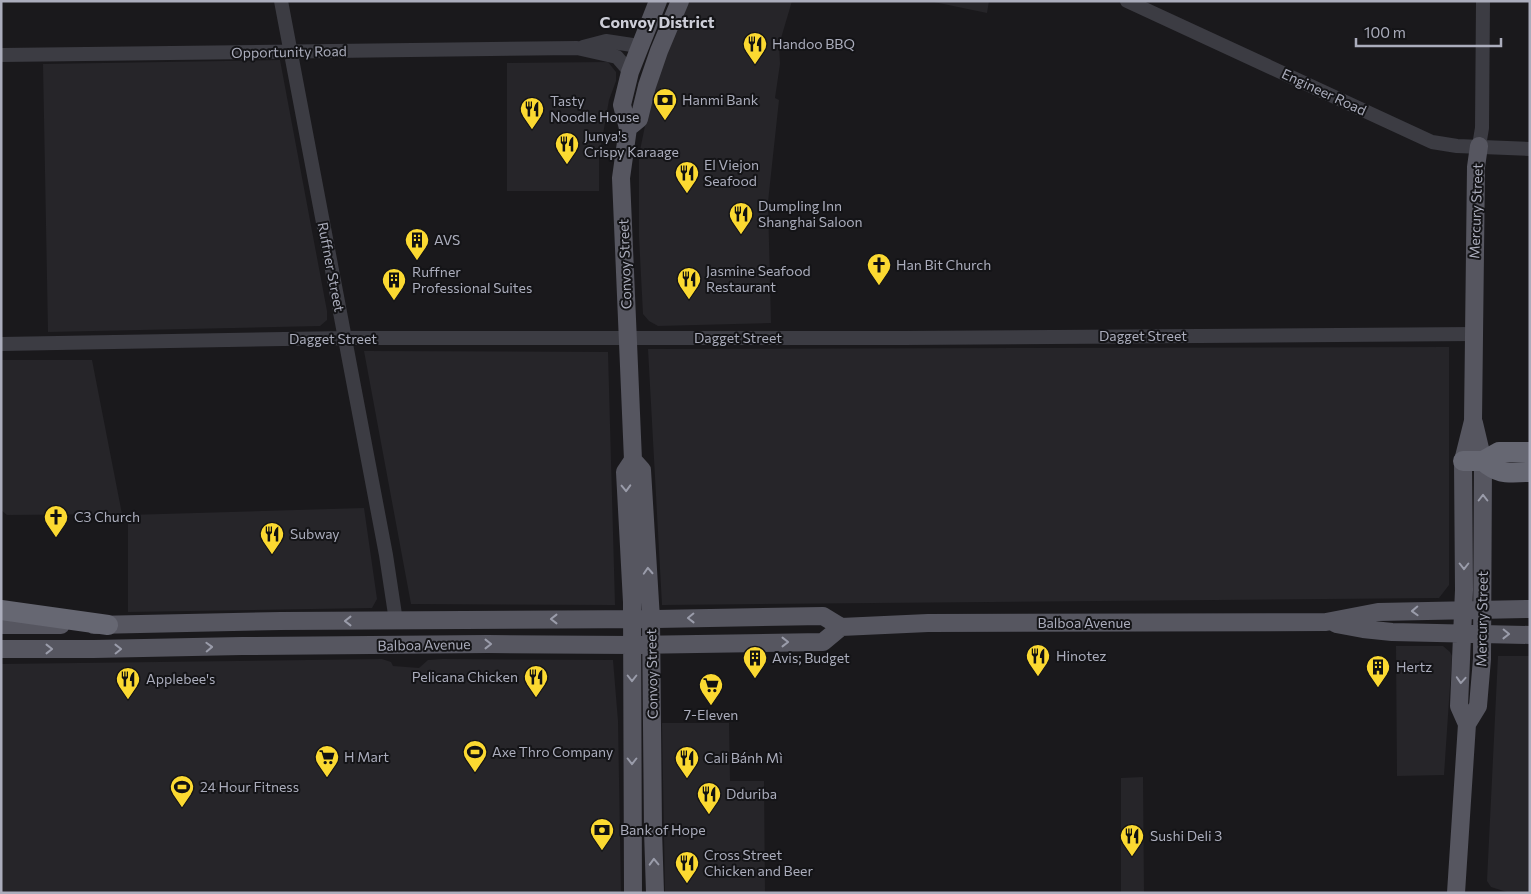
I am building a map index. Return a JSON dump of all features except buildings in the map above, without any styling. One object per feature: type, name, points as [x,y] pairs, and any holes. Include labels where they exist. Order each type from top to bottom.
[{"type":"highway","points":[[1463,461],[1483,461],[1499,452],[1530,452]]},
{"type":"highway","points":[[1483,461],[1492,469],[1501,472],[1530,472]]},
{"type":"highway","points":[[1,610],[108,625]]},
{"type":"main road","name":"Convoy Street","points":[[634,123],[622,106],[630,72],[658,1]]},
{"type":"main road","name":"Convoy Street","points":[[633,893],[632,619],[625,472],[633,460],[622,178],[634,123],[659,51],[680,1]]},
{"type":"main road","points":[[634,123],[631,110],[647,57],[646,49],[640,46]]},
{"type":"main road","name":"Mercury Street","points":[[1456,893],[1467,724],[1459,706],[1464,610],[1463,461],[1473,421],[1476,167],[1479,146]]},
{"type":"main road","name":"Mercury Street","points":[[1467,724],[1478,706],[1483,609],[1483,461],[1473,421]]},
{"type":"main road","name":"Convoy Street","points":[[633,460],[642,470],[651,619],[655,893]]},
{"type":"main road","name":"Balboa Avenue","points":[[1326,622],[1378,612],[1530,609]]},
{"type":"main road","name":"Balboa Avenue","points":[[1,625],[823,616],[841,627],[928,623],[1326,622],[1377,631],[1530,634]]},
{"type":"main road","points":[[404,645],[412,634],[480,631],[500,619]]},
{"type":"main road","points":[[242,646],[278,636],[385,634],[394,631],[397,626],[396,621]]},
{"type":"main road","name":"Balboa Avenue","points":[[1,649],[823,642],[841,627]]},
{"type":"street","name":"Ruffner Street","points":[[281,1],[386,555],[396,621]]},
{"type":"street","name":"Engineer Road","points":[[1128,1],[1432,142],[1457,146],[1530,149]]},
{"type":"street","name":"Mercury Street","points":[[1479,146],[1482,128],[1483,1]]},
{"type":"street","points":[[577,48],[606,41],[640,46]]},
{"type":"street","name":"Opportunity Road","points":[[1,55],[577,48]]},
{"type":"street","points":[[577,48],[617,57],[630,72]]},
{"type":"street","name":"Dagget Street","points":[[1,344],[344,338],[1475,334]]},
{"type":"shaded area","points":[[685,1],[792,1],[779,45],[780,64],[775,98],[779,100],[768,202],[771,323],[658,326],[649,321],[643,314],[639,237],[639,155],[652,92]]},
{"type":"shaded area","points":[[929,1],[989,1],[987,13]]},
{"type":"shaded area","points":[[280,60],[327,311],[327,320],[320,326],[48,332],[43,64]]},
{"type":"shaded area","points":[[608,62],[616,72],[616,81],[609,100],[599,157],[599,191],[507,191],[507,63]]},
{"type":"shaded area","points":[[1449,347],[1449,585],[1439,598],[662,605],[648,349]]},
{"type":"shaded area","points":[[364,351],[608,352],[615,605],[411,604]]},
{"type":"shaded area","points":[[1,360],[92,360],[122,514],[7,515],[1,510]]},
{"type":"shaded area","points":[[364,508],[377,599],[372,608],[128,612],[128,515]]},
{"type":"shaded area","points":[[1396,646],[1443,646],[1452,656],[1444,775],[1397,776]]},
{"type":"shaded area","points":[[1498,656],[1530,656],[1530,892],[1510,893],[1491,887],[1487,881]]},
{"type":"shaded area","points":[[382,659],[391,662],[393,666],[419,668],[428,660],[442,659],[613,660],[618,721],[621,893],[461,893],[460,891],[1,893],[1,664]]},
{"type":"shaded area","points":[[662,723],[729,723],[730,781],[764,781],[765,893],[665,893]]},
{"type":"shaded area","points":[[1143,777],[1144,893],[1121,893],[1121,778]]},
{"type":"place","name":"Handoo BBQ","points":[[755,65]]},
{"type":"place","name":"Hanmi Bank","points":[[665,121]]},
{"type":"place","name":"Tasty Noodle House","points":[[532,130]]},
{"type":"place","name":"Junya's Crispy Karaage","points":[[567,165]]},
{"type":"place","name":"El Viejon Seafood","points":[[687,194]]},
{"type":"place","name":"Dumpling Inn Shanghai Saloon","points":[[741,235]]},
{"type":"place","name":"AVS","points":[[417,261]]},
{"type":"place","name":"Han Bit Church","points":[[879,286]]},
{"type":"place","name":"Jasmine Seafood Restaurant","points":[[689,300]]},
{"type":"place","name":"Ruffner Professional Suites","points":[[394,301]]},
{"type":"place","name":"C3 Church","points":[[56,538]]},
{"type":"place","name":"Subway","points":[[272,555]]},
{"type":"place","name":"Hinotez","points":[[1038,677]]},
{"type":"place","name":"Avis; Budget","points":[[755,679]]},
{"type":"place","name":"Hertz","points":[[1378,688]]},
{"type":"place","name":"Pelicana Chicken","points":[[536,698]]},
{"type":"place","name":"Applebee's","points":[[128,700]]},
{"type":"place","name":"7-Eleven","points":[[711,706]]},
{"type":"place","name":"Axe Thro Company","points":[[475,773]]},
{"type":"place","name":"H Mart","points":[[327,778]]},
{"type":"place","name":"Cali Bánh Mì","points":[[687,779]]},
{"type":"place","name":"24 Hour Fitness","points":[[182,808]]},
{"type":"place","name":"Dduriba","points":[[709,815]]},
{"type":"place","name":"Bank of Hope","points":[[602,851]]},
{"type":"place","name":"Sushi Deli 3","points":[[1132,857]]},
{"type":"place","name":"Cross Street Chicken and Beer","points":[[687,884]]},
{"type":"district","name":"Convoy District","points":[[657,22]]}]
